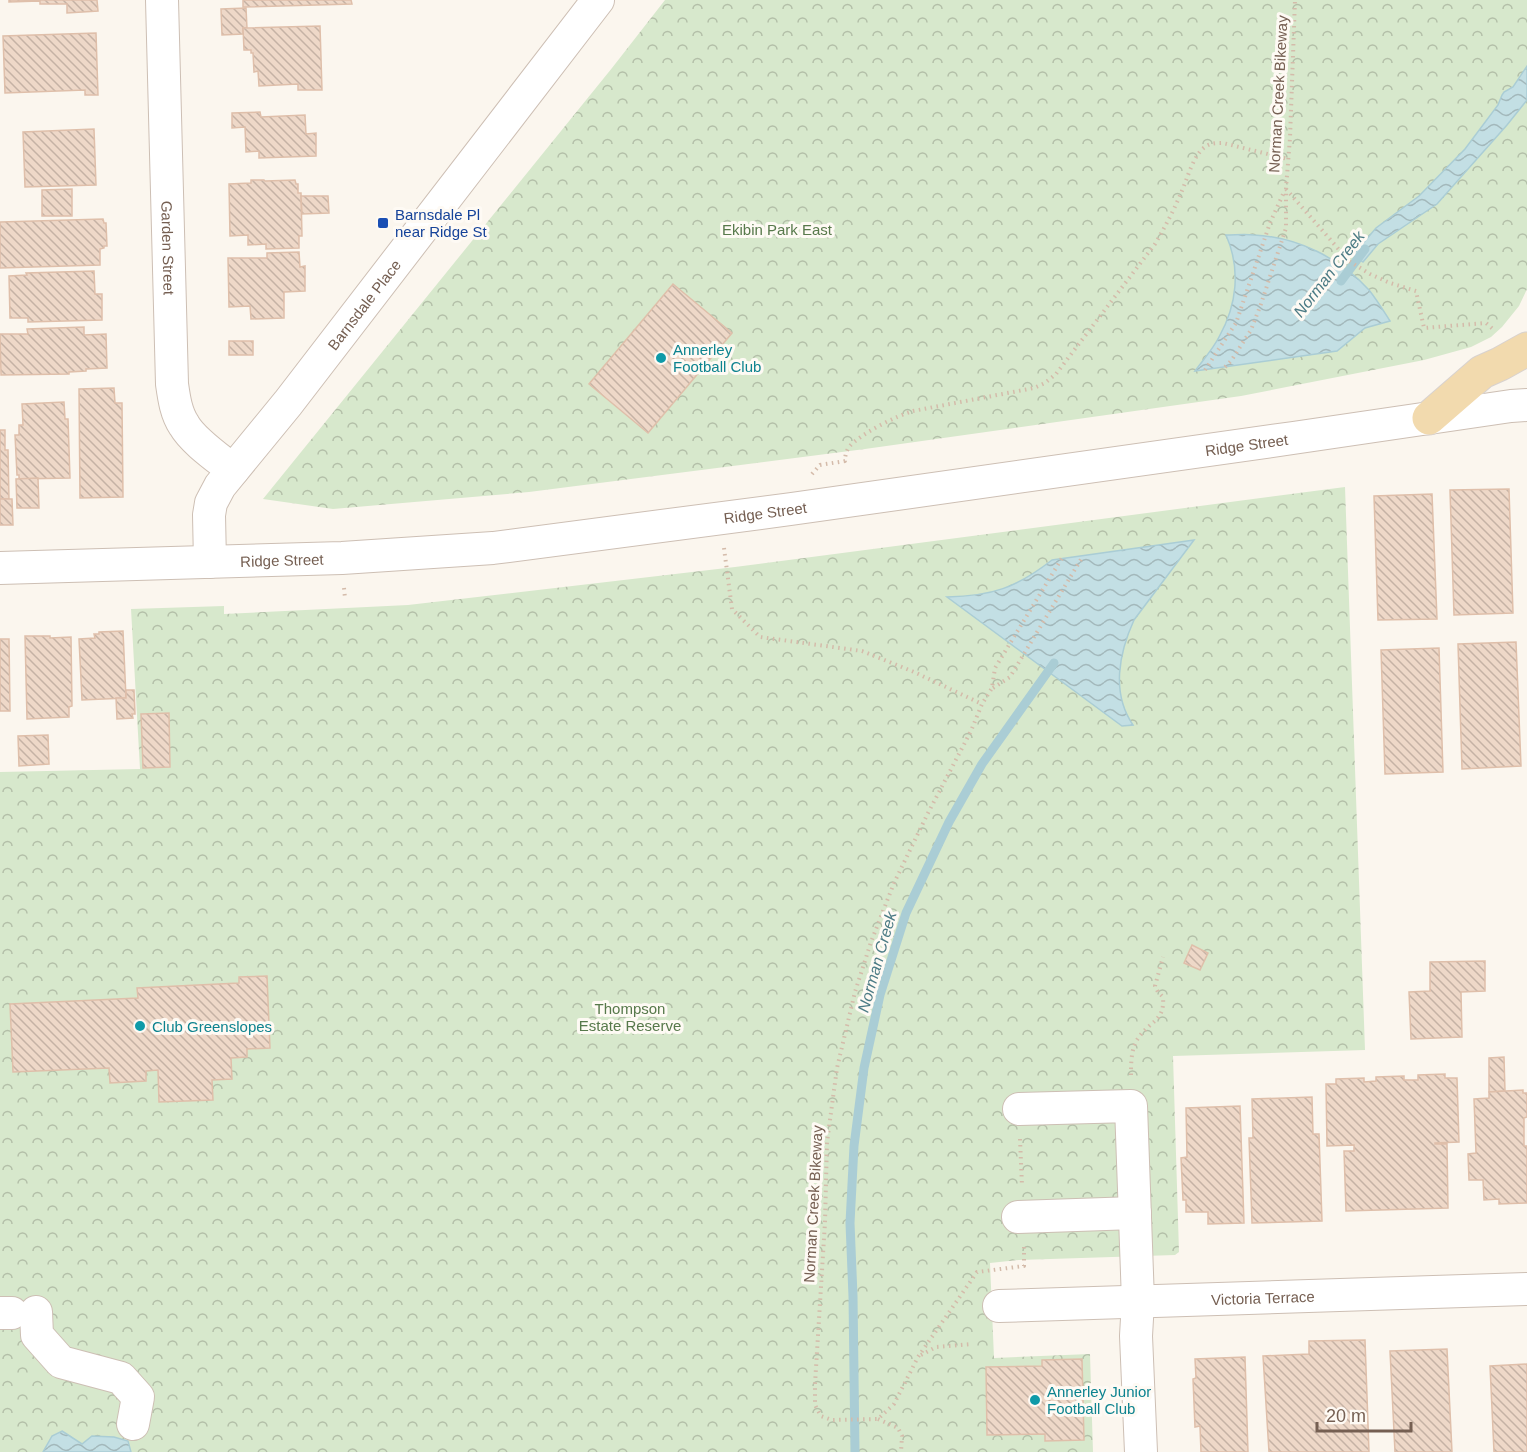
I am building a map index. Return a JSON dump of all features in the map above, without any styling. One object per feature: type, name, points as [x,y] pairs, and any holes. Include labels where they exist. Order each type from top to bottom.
[{"type":"main road","points":[[1430,418],[1482,372],[1527,349]]},
{"type":"street","name":"Garden Street","points":[[162,0],[172,384],[175,402],[184,426],[194,438],[232,470]]},
{"type":"street","name":"Barnsdale Place","points":[[210,562],[209,515],[211,503],[220,486],[288,403],[598,0]]},
{"type":"street","name":"Ridge Street","points":[[0,568],[342,558],[493,548],[719,519],[1527,405]]},
{"type":"street","points":[[1019,1109],[1131,1106],[1141,1452]]},
{"type":"street","points":[[1020,1217],[1135,1213]]},
{"type":"street","name":"Victoria Terrace","points":[[999,1306],[1527,1288]]},
{"type":"street","points":[[16,1312],[61,1362],[121,1378],[138,1397],[133,1424]]},
{"type":"path","name":"Norman Creek Bikeway","points":[[1226,367],[1251,330],[1286,228],[1294,0]]},
{"type":"path","points":[[811,476],[820,465],[845,461],[847,452],[854,442],[897,416],[1034,388],[1056,374],[1155,244],[1196,158],[1204,147],[1223,143],[1288,159]]},
{"type":"path","name":"Norman Creek Bikeway","points":[[1205,370],[1236,323],[1270,223],[1286,188]]},
{"type":"path","points":[[1286,188],[1349,261],[1390,283],[1416,291],[1424,328],[1486,323],[1490,326]]},
{"type":"path","points":[[724,552],[732,609],[760,637],[862,651],[982,704]]},
{"type":"path","name":"Norman Creek Bikeway","points":[[992,688],[1010,676],[1083,556]]},
{"type":"path","name":"Norman Creek Bikeway","points":[[878,1419],[832,1420],[821,1416],[815,1405],[827,1142],[837,1068],[855,992],[894,883],[992,688],[995,668],[1062,558]]},
{"type":"path","points":[[344,587],[345,598]]},
{"type":"path","points":[[1131,1073],[1132,1055],[1138,1038],[1161,1016],[1164,1005],[1163,997],[1155,986],[1163,957]]},
{"type":"path","points":[[901,1452],[902,1436],[898,1428],[878,1419],[894,1404],[918,1357],[977,1272],[1024,1266],[1020,1217],[1019,1109]]},
{"type":"path","points":[[918,1357],[936,1347],[972,1344]]},
{"type":"green space","name":"Ekibin Park East","points":[[665,0],[1527,0],[1527,289],[1519,306],[1502,327],[1491,337],[1471,347],[1424,360],[1241,396],[865,449],[529,492],[333,509],[263,499]]},
{"type":"green space","name":"Thompson Estate Reserve","points":[[1345,487],[1365,1050],[1173,1056],[1179,1252],[1175,1255],[990,1263],[994,1358],[1090,1354],[1093,1452],[0,1452],[0,772],[140,769],[131,609],[224,606],[224,614],[408,605],[735,567]]},
{"type":"water","points":[[1527,66],[1527,100],[1437,204],[1378,244],[1363,262],[1353,255],[1376,228],[1419,196],[1465,149],[1498,105],[1504,92],[1513,87]]},
{"type":"water","points":[[1226,235],[1270,237],[1317,251],[1345,268],[1369,290],[1390,321],[1365,328],[1337,351],[1195,371],[1219,337],[1233,300],[1234,261]]},
{"type":"water","points":[[1194,540],[1134,620],[1124,646],[1120,686],[1126,713],[1133,725],[1122,726],[947,597],[977,595],[1003,589],[1039,570],[1052,560]]},
{"type":"water","points":[[62,1431],[82,1444],[92,1436],[114,1437],[128,1441],[131,1452],[43,1452],[52,1436]]},
{"type":"building","points":[[9,0],[97,0],[98,11],[67,13],[67,4],[40,4],[40,1],[9,2]]},
{"type":"building","points":[[243,0],[351,0],[352,4],[243,7]]},
{"type":"building","points":[[246,8],[247,28],[243,28],[243,34],[222,35],[221,9]]},
{"type":"building","points":[[320,26],[322,90],[298,90],[298,84],[259,86],[258,71],[254,72],[253,53],[251,50],[244,50],[243,28]]},
{"type":"building","points":[[96,33],[98,95],[85,95],[85,90],[5,93],[3,36]]},
{"type":"building","points":[[260,112],[261,117],[305,115],[306,134],[316,133],[316,156],[259,158],[259,151],[246,152],[245,127],[232,128],[232,113]]},
{"type":"building","points":[[94,129],[96,185],[25,187],[23,132]]},
{"type":"building","points":[[251,180],[295,180],[298,184],[298,193],[301,193],[302,236],[299,236],[299,248],[266,249],[266,244],[248,245],[248,235],[230,236],[229,184],[251,183]]},
{"type":"building","points":[[72,189],[72,216],[42,216],[42,190]]},
{"type":"building","points":[[301,196],[328,196],[329,213],[302,214]]},
{"type":"building","points":[[103,219],[106,223],[107,246],[100,249],[100,265],[0,268],[0,222]]},
{"type":"building","points":[[299,252],[300,267],[305,266],[305,291],[284,292],[284,318],[251,319],[250,306],[229,307],[228,258],[267,258],[267,253]]},
{"type":"building","points":[[94,271],[95,294],[102,294],[102,320],[28,322],[28,318],[10,318],[9,276],[27,275],[26,273]]},
{"type":"building","name":"Annerley Football Club","points":[[673,284],[732,333],[648,433],[589,384]]},
{"type":"building","points":[[84,327],[84,335],[106,334],[107,368],[86,369],[86,371],[69,372],[69,374],[1,375],[0,334],[28,334],[27,329]]},
{"type":"building","points":[[229,341],[253,341],[253,355],[229,355]]},
{"type":"building","points":[[114,388],[115,403],[122,403],[123,497],[80,498],[79,389]]},
{"type":"building","points":[[64,402],[65,419],[68,419],[70,478],[19,479],[15,435],[19,435],[19,425],[23,425],[22,404]]},
{"type":"building","points":[[0,430],[5,430],[5,450],[8,450],[9,499],[0,499]]},
{"type":"building","points":[[38,478],[39,508],[17,508],[16,479]]},
{"type":"building","points":[[1509,489],[1513,613],[1454,615],[1450,490]]},
{"type":"building","points":[[1432,494],[1437,619],[1378,620],[1374,496]]},
{"type":"building","points":[[0,499],[12,499],[13,525],[0,525]]},
{"type":"building","points":[[123,631],[126,698],[82,700],[79,639],[95,638],[94,634],[99,634],[99,632]]},
{"type":"building","points":[[25,636],[71,637],[72,706],[69,707],[69,717],[27,719]]},
{"type":"building","points":[[0,639],[9,639],[10,711],[0,711]]},
{"type":"building","points":[[1516,642],[1521,766],[1462,769],[1458,644]]},
{"type":"building","points":[[1439,648],[1443,772],[1385,774],[1381,650]]},
{"type":"building","points":[[126,690],[134,690],[135,714],[132,714],[133,718],[117,719],[116,698],[126,698]]},
{"type":"building","points":[[169,713],[170,767],[143,768],[141,714]]},
{"type":"building","points":[[48,735],[49,764],[19,766],[18,736]]},
{"type":"building","points":[[1192,945],[1208,953],[1200,970],[1184,963]]},
{"type":"building","points":[[1485,961],[1485,991],[1461,992],[1462,1037],[1411,1039],[1409,992],[1430,991],[1430,962]]},
{"type":"building","name":"Club Greenslopes","points":[[267,976],[270,1048],[247,1049],[247,1057],[231,1058],[232,1079],[212,1080],[213,1100],[159,1102],[158,1070],[146,1071],[146,1081],[110,1083],[109,1068],[13,1072],[10,1004],[138,998],[137,988],[239,983],[239,977]]},
{"type":"building","points":[[1504,1057],[1505,1091],[1489,1092],[1489,1058]]},
{"type":"building","points":[[1445,1074],[1445,1078],[1457,1078],[1459,1142],[1435,1143],[1447,1144],[1448,1208],[1346,1211],[1344,1151],[1354,1151],[1354,1145],[1327,1146],[1326,1084],[1336,1084],[1336,1079],[1364,1078],[1364,1082],[1376,1081],[1376,1077],[1404,1076],[1404,1080],[1418,1080],[1418,1075]]},
{"type":"building","points":[[1523,1090],[1523,1093],[1527,1093],[1524,1146],[1527,1146],[1527,1203],[1499,1204],[1499,1199],[1484,1200],[1483,1180],[1469,1180],[1468,1154],[1476,1153],[1474,1099],[1489,1098],[1489,1092]]},
{"type":"building","points":[[1312,1097],[1313,1134],[1319,1134],[1322,1221],[1252,1223],[1249,1138],[1253,1138],[1252,1099]]},
{"type":"building","points":[[1240,1106],[1244,1223],[1208,1224],[1208,1212],[1186,1212],[1186,1200],[1183,1200],[1181,1158],[1187,1157],[1186,1108]]},
{"type":"building","points":[[1365,1340],[1369,1452],[1269,1452],[1263,1356],[1309,1354],[1309,1341]]},
{"type":"building","points":[[1447,1349],[1452,1452],[1395,1452],[1390,1351]]},
{"type":"building","points":[[1245,1357],[1248,1452],[1201,1452],[1200,1426],[1195,1427],[1193,1379],[1196,1378],[1195,1359]]},
{"type":"building","name":"Annerley Junior Football Club","points":[[1082,1359],[1084,1440],[1045,1441],[1045,1434],[987,1435],[986,1367],[1042,1366],[1042,1360]]},
{"type":"building","points":[[1527,1364],[1527,1452],[1494,1452],[1490,1366]]},
{"type":"waterway","name":"Norman Creek","points":[[1341,281],[1365,249]]},
{"type":"waterway","name":"Norman Creek","points":[[855,1452],[850,1223],[854,1146],[864,1068],[880,995],[906,913],[949,822],[982,764],[1054,663]]},
{"type":"place","name":"Barnsdale Pl near Ridge St","points":[[383,223]]},
{"type":"place","name":"Annerley Football Club","points":[[661,358]]},
{"type":"place","name":"Club Greenslopes","points":[[140,1026]]},
{"type":"place","name":"Annerley Junior Football Club","points":[[1035,1400]]}]
